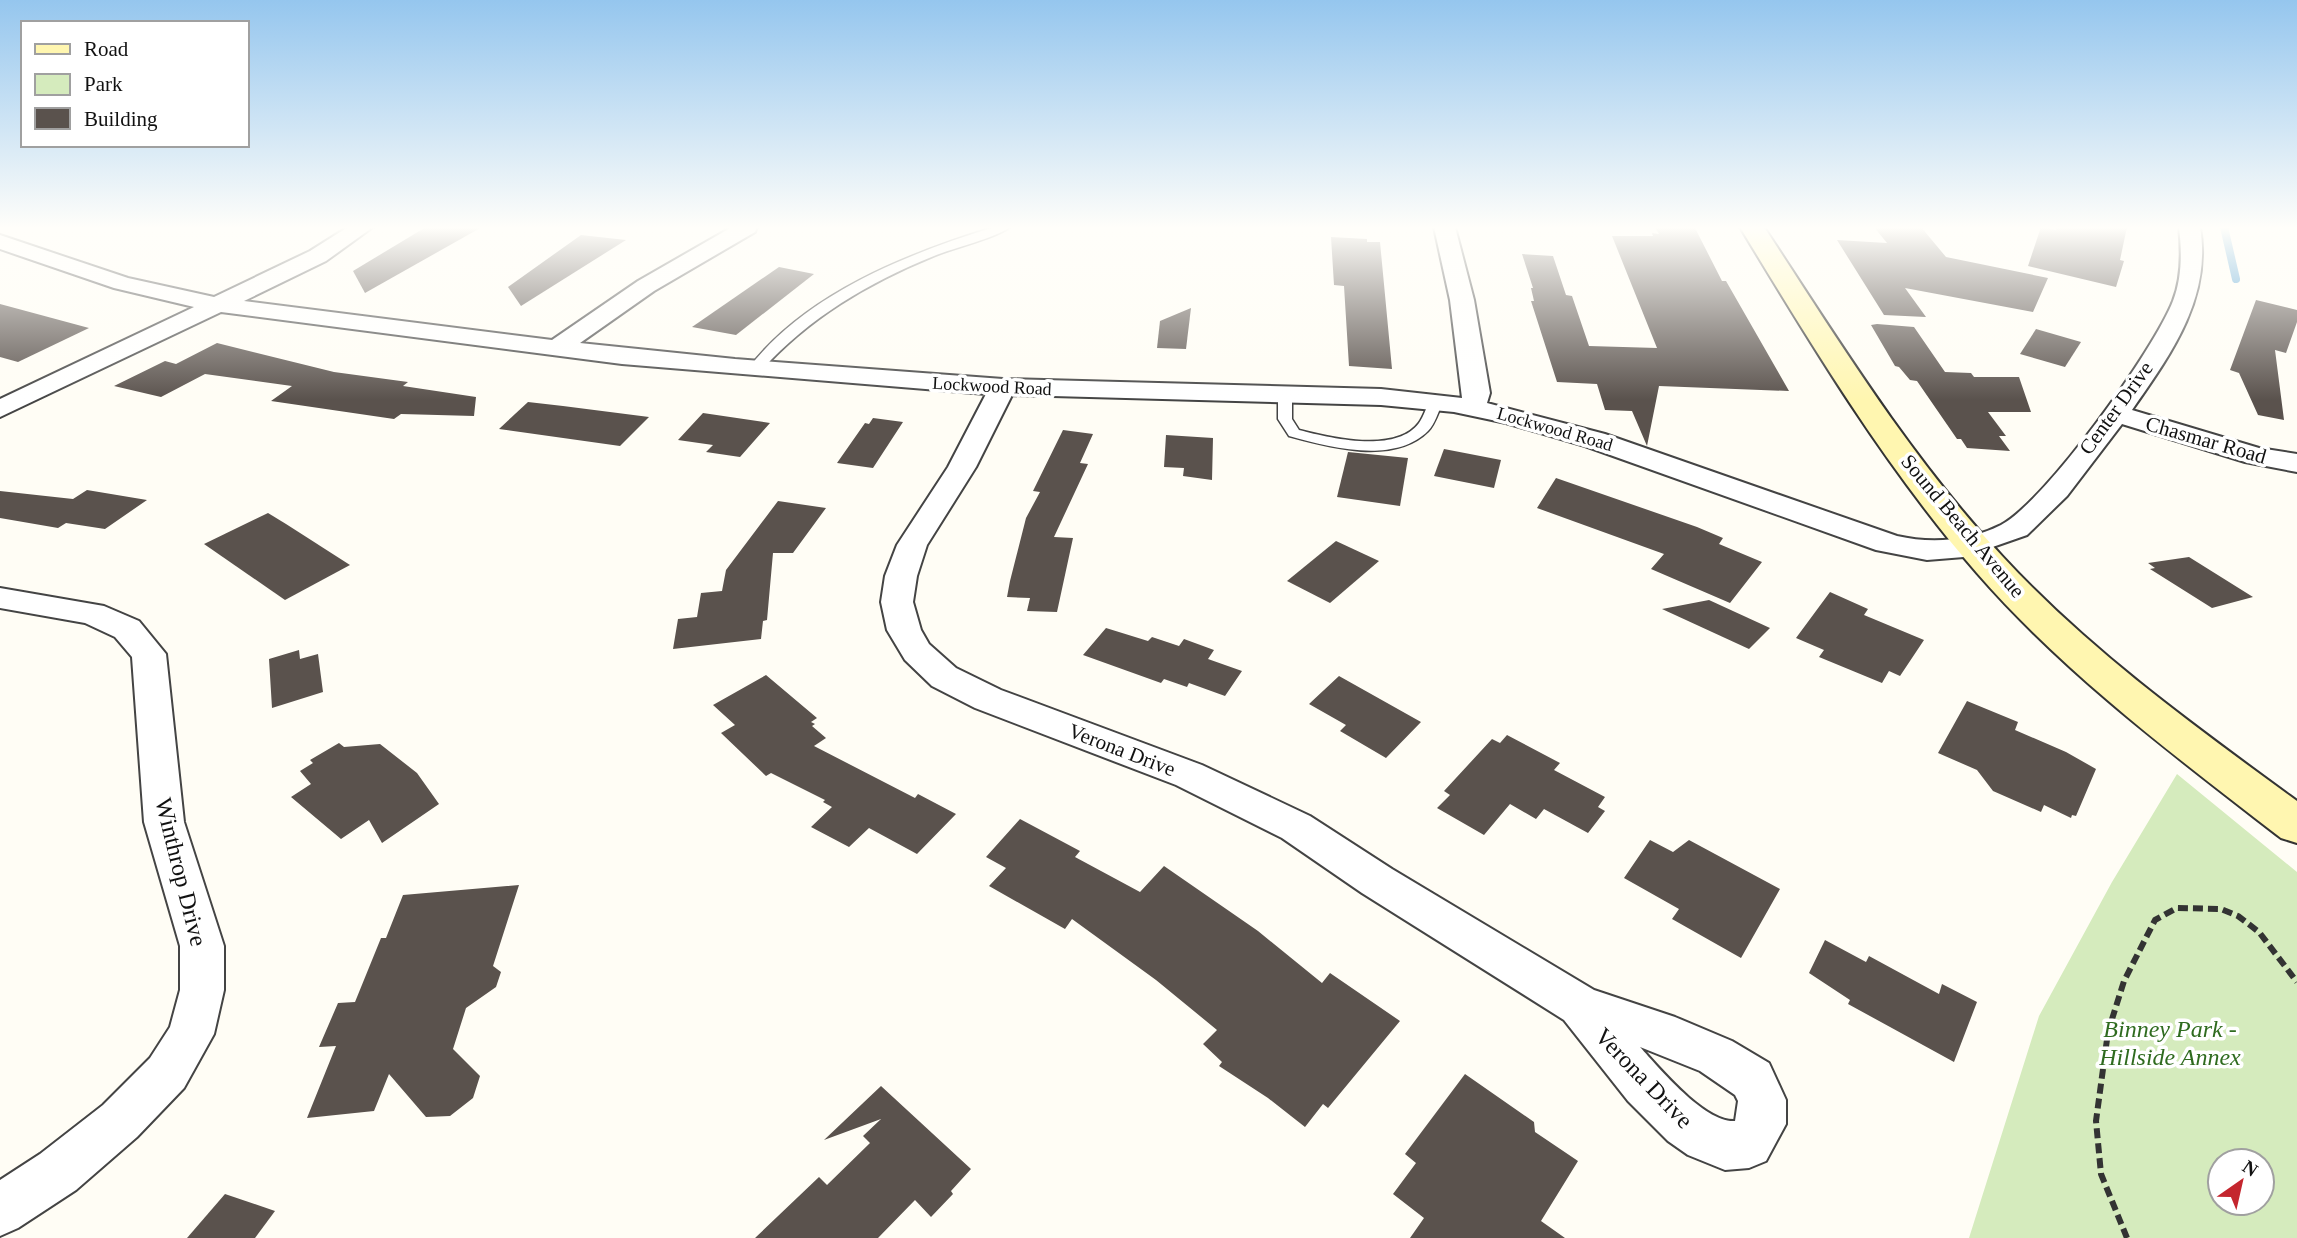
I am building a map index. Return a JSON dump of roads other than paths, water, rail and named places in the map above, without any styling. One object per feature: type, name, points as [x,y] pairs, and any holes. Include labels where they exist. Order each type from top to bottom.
[{"type":"street","name":"Lockwood Road","points":[[133,285],[214,304],[755,369],[1003,387],[1381,397],[1473,407],[1538,422],[1625,449],[1887,543],[1945,552],[1973,545]]},
{"type":"street","points":[[0,408],[256,285]]},
{"type":"street","points":[[558,347],[649,285]]},
{"type":"street","points":[[1458,285],[1478,393],[1473,407]]},
{"type":"street","name":"Sound Beach Avenue","points":[[1789,285],[1869,409],[1973,545],[2027,603],[2195,747],[2297,825]]},
{"type":"street","name":"Center Drive","points":[[1973,545],[2014,530],[2034,514],[2115,413],[2174,327],[2189,285]]},
{"type":"street","name":"Verona Drive","points":[[1003,387],[962,467],[912,545],[901,576],[897,602],[904,630],[916,652],[944,677],[988,699],[1189,775],[1296,827],[1377,881],[1580,1006]]},
{"type":"street","name":"Chasmar Road","points":[[2115,413],[2243,453],[2297,463]]},
{"type":"street","name":"Winthrop Drive","points":[[0,598],[92,614],[127,629],[149,654],[164,822],[202,946],[202,990],[191,1034],[167,1073],[120,1121],[58,1172],[0,1210]]},
{"type":"lane","points":[[755,369],[786,335],[819,310],[869,285]]},
{"type":"lane","points":[[1285,394],[1285,419],[1294,433],[1313,439],[1373,445],[1397,443],[1409,438],[1424,426],[1436,402]]},
{"type":"park label","name":"Binney Park - Hillside Annex","points":[[2170,1043]]}]
